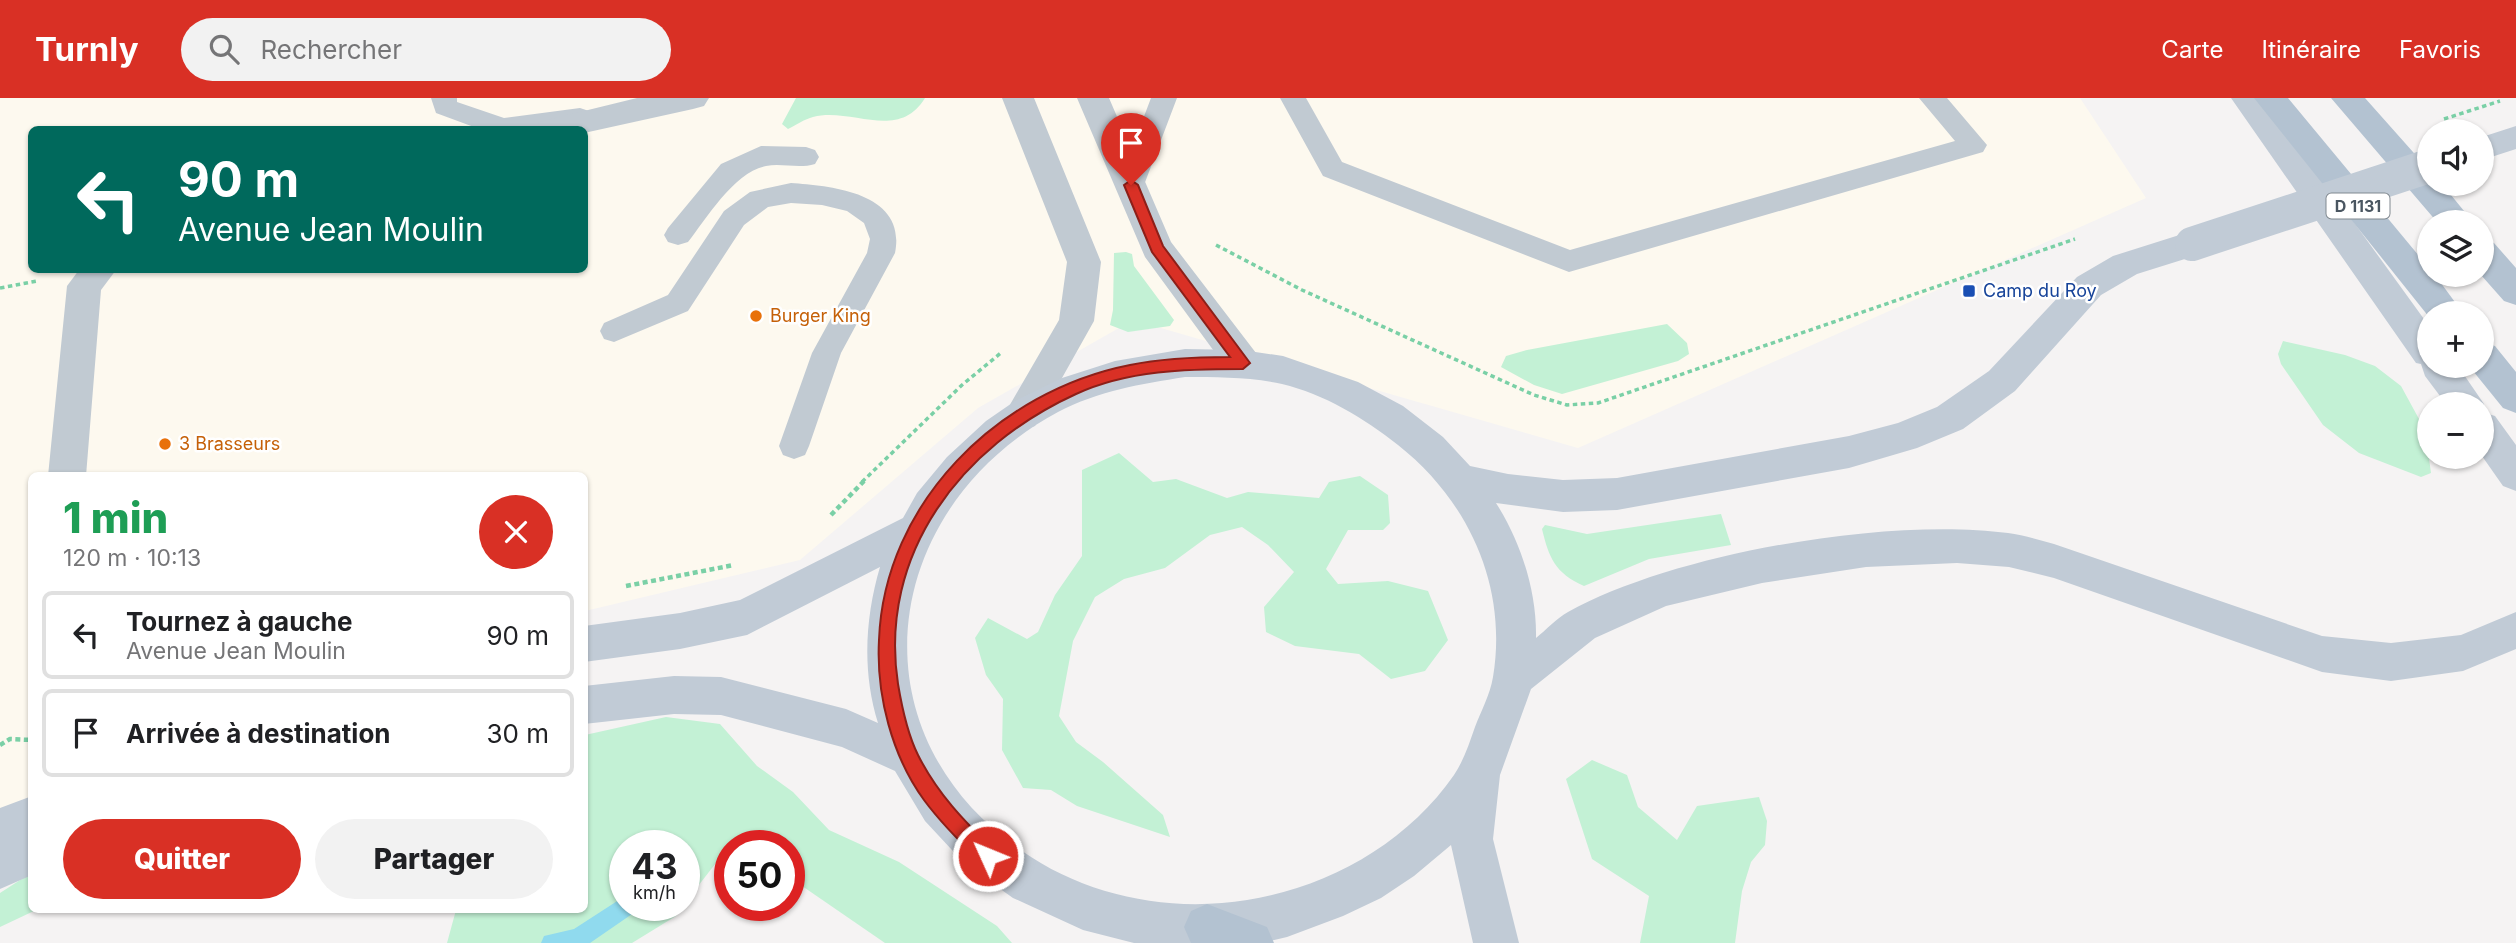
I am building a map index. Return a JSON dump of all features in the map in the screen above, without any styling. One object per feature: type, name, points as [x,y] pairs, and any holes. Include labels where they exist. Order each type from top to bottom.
[{"type":"main road","points":[[2247,98],[2417,336]]},
{"type":"main road","name":"D 1131","points":[[2270,98],[2436,301]]},
{"type":"main road","points":[[2347,98],[2445,210]]},
{"type":"main road","points":[[2494,145],[2516,137]]},
{"type":"main road","points":[[1461,480],[1508,490],[1563,496],[1617,494],[1849,452],[1905,437],[1950,418],[2002,381],[2089,286],[2125,265],[2417,170]]},
{"type":"main road","points":[[2494,266],[2516,292]]},
{"type":"main road","points":[[1481,770],[1456,806],[1433,831],[1389,869],[1348,891],[1303,910],[1256,921],[1207,927],[1158,925],[1111,916],[1066,902],[1025,882],[988,856],[956,825],[929,793],[909,756],[893,710],[886,663],[888,617],[898,572],[915,530],[943,486],[979,447],[1022,415],[1073,388],[1128,371],[1185,363],[1243,363],[1293,373],[1342,389],[1387,412],[1427,443],[1461,480],[1484,514],[1502,552],[1512,593],[1516,635],[1514,678],[1481,770],[1471,839],[1496,943]]},
{"type":"main road","points":[[2494,371],[2516,398]]},
{"type":"main road","points":[[2494,444],[2516,475]]},
{"type":"main road","points":[[588,643],[680,631],[747,617],[915,530]]},
{"type":"main road","points":[[1514,678],[1546,656],[1581,625],[1661,590],[1762,566],[1840,554],[1957,546],[2009,550],[2054,561],[2322,654],[2391,662],[2463,653],[2516,630]]},
{"type":"main road","points":[[588,705],[674,695],[721,696],[846,729],[909,756]]},
{"type":"main road","points":[[0,829],[28,818]]},
{"type":"main road","points":[[0,867],[28,855]]},
{"type":"main road","points":[[1207,927],[1251,943]]},
{"type":"street","points":[[566,126],[693,98]]},
{"type":"street","points":[[1018,98],[1084,262],[1076,321],[1022,415]]},
{"type":"street","points":[[1093,98],[1157,248],[1243,363]]},
{"type":"street","points":[[67,472],[84,286],[96,273]]},
{"type":"lane","points":[[444,98],[445,107],[500,126]]},
{"type":"lane","points":[[1131,185],[1164,98]]},
{"type":"lane","points":[[1293,98],[1332,169],[1569,261],[1974,145],[1932,98]]},
{"type":"lane","points":[[511,126],[612,114]]},
{"type":"lane","points":[[678,235],[730,171],[761,156],[806,157]]},
{"type":"lane","points":[[614,331],[678,303],[734,218],[760,200],[791,193],[822,195],[855,203],[875,217],[884,239],[881,253],[827,352],[794,446]]},
{"type":"path","points":[[827,518],[838,511],[871,473],[962,384],[1005,350]]},
{"type":"path","points":[[618,588],[739,563]]},
{"type":"path","points":[[0,745],[10,739],[28,740]]},
{"type":"shaded area","points":[[0,98],[2080,98],[2146,198],[1578,448],[1133,320],[978,408],[800,560],[588,610],[588,472],[28,472],[28,799],[0,813]]},
{"type":"green space","points":[[796,98],[925,98],[914,111],[902,118],[888,121],[828,115],[810,118],[788,129],[782,124]]},
{"type":"green space","points":[[1114,253],[1132,254],[1134,266],[1174,320],[1170,326],[1128,332],[1110,325],[1113,310]]},
{"type":"green space","points":[[1667,324],[1687,343],[1689,354],[1678,361],[1562,394],[1534,385],[1501,367],[1506,356],[1527,350]]},
{"type":"green space","points":[[2283,341],[2345,355],[2375,366],[2401,386],[2417,415],[2417,469],[2430,469],[2431,473],[2421,477],[2359,453],[2323,425],[2281,364],[2278,354]]},
{"type":"green space","points":[[1119,453],[1153,482],[1176,479],[1227,498],[1248,492],[1319,498],[1329,482],[1360,476],[1388,495],[1390,523],[1383,530],[1348,530],[1326,569],[1338,584],[1388,581],[1428,591],[1448,640],[1425,671],[1391,679],[1359,654],[1295,646],[1266,632],[1264,607],[1294,572],[1268,545],[1242,527],[1210,535],[1165,568],[1124,579],[1095,597],[1073,641],[1059,716],[1076,742],[1163,815],[1170,837],[1077,806],[1051,790],[1023,788],[1002,750],[1003,699],[986,675],[975,638],[988,618],[1027,639],[1038,632],[1055,595],[1082,556],[1082,470]]},
{"type":"green space","points":[[1721,514],[1731,545],[1649,559],[1584,586],[1566,576],[1555,564],[1542,529],[1545,525],[1587,534]]},
{"type":"green space","points":[[666,717],[720,724],[757,766],[793,792],[829,830],[899,862],[997,926],[1012,943],[885,943],[805,888],[805,830],[714,830],[714,866],[700,883],[700,830],[609,830],[609,921],[668,921],[632,943],[447,943],[455,913],[588,913],[588,734]]},
{"type":"green space","points":[[1592,760],[1627,775],[1638,807],[1677,840],[1697,806],[1759,797],[1767,821],[1765,845],[1751,862],[1742,891],[1735,943],[1640,943],[1649,896],[1592,859],[1566,779]]},
{"type":"green space","points":[[28,875],[30,913],[0,927],[0,893]]},
{"type":"waterway","points":[[551,943],[578,939],[609,918]]},
{"type":"place","name":"Camp du Roy","points":[[1969,291]]},
{"type":"place","name":"Burger King","points":[[756,316]]},
{"type":"place","name":"3 Brasseurs","points":[[165,444]]},
{"type":"route","points":[[988,856],[956,825],[929,793],[909,756],[893,710],[886,663],[888,617],[898,572],[915,530],[943,486],[979,447],[1022,415],[1073,388],[1128,371],[1185,363],[1243,363],[1157,248],[1131,185]]}]
